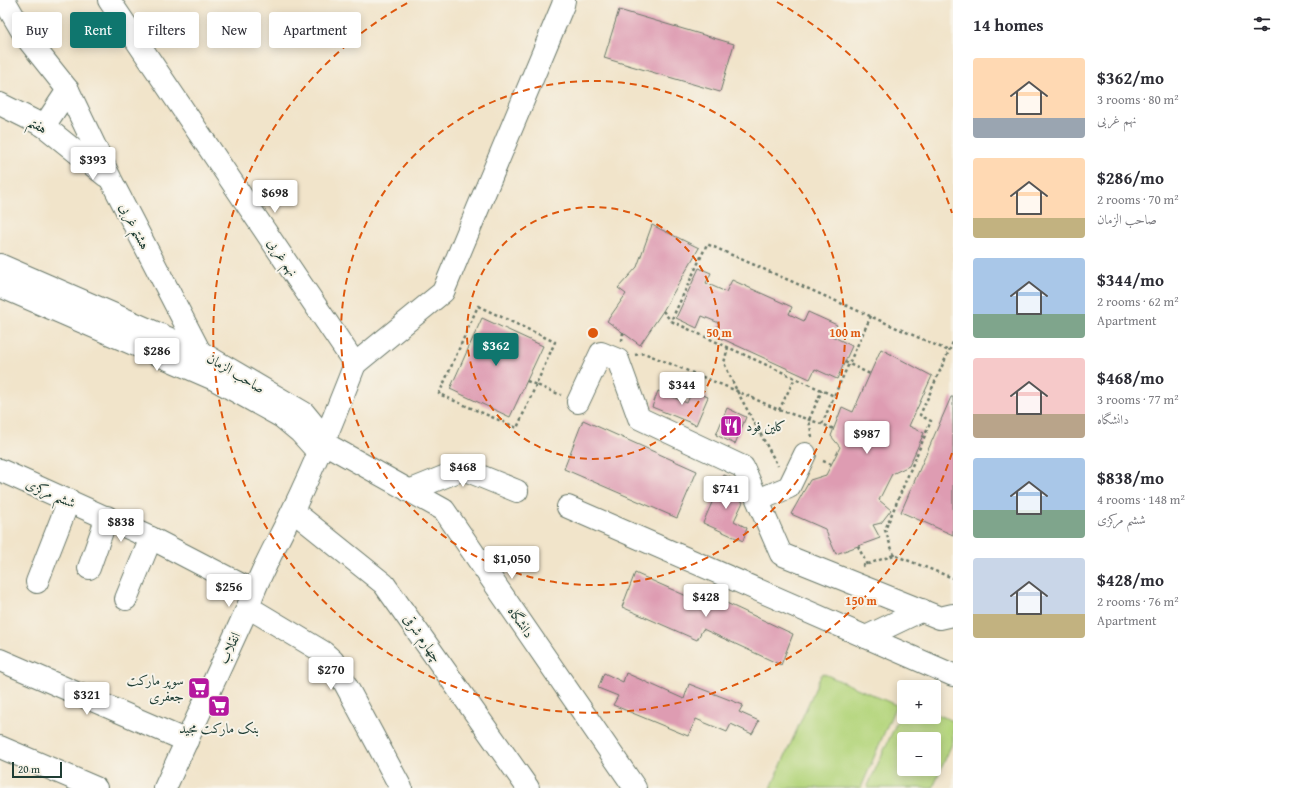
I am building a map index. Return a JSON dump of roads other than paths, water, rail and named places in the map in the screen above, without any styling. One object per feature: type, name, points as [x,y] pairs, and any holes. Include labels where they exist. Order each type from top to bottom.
[{"type":"street","name":"هشتم غربی","points":[[4,0],[25,36],[68,90],[111,180],[200,352]]},
{"type":"street","name":"نهم غربی","points":[[109,0],[355,364]]},
{"type":"street","points":[[322,448],[355,364],[444,292],[564,0]]},
{"type":"street","points":[[44,126],[68,90]]},
{"type":"street","name":"هفتم","points":[[0,104],[44,126],[111,180]]},
{"type":"street","name":"صاحب الزمان","points":[[0,265],[200,352],[304,413],[318,430],[322,448]]},
{"type":"street","name":"صاحب الزمان","points":[[0,286],[214,379],[282,417],[322,448]]},
{"type":"street","points":[[578,402],[600,353],[618,360],[639,418],[743,467],[781,554],[940,618],[953,615]]},
{"type":"street","points":[[758,500],[790,487],[809,444]]},
{"type":"street","name":"دانشگاه","points":[[322,448],[410,491],[444,510],[635,788]]},
{"type":"street","name":"انقلاب","points":[[165,788],[250,599],[322,448]]},
{"type":"street","points":[[410,491],[463,469],[517,491]]},
{"type":"street","name":"ششم مرکزی","points":[[0,470],[151,538],[250,599],[323,652],[333,661],[400,788]]},
{"type":"street","points":[[37,582],[69,500]]},
{"type":"street","points":[[568,507],[953,676]]},
{"type":"street","name":"چهارم شرقی","points":[[293,511],[384,584],[528,788]]},
{"type":"street","points":[[88,568],[107,518]]},
{"type":"street","points":[[126,599],[151,538]]},
{"type":"street","points":[[866,637],[922,610]]},
{"type":"street","points":[[0,660],[187,741]]},
{"type":"street","points":[[0,747],[96,788]]},
{"type":"place","name":"کلین فود","points":[[731,426]]},
{"type":"place","name":"سوپر مارکت جعفری","points":[[199,688]]},
{"type":"place","name":"بنک‌ مارکت مجید","points":[[219,706]]}]
